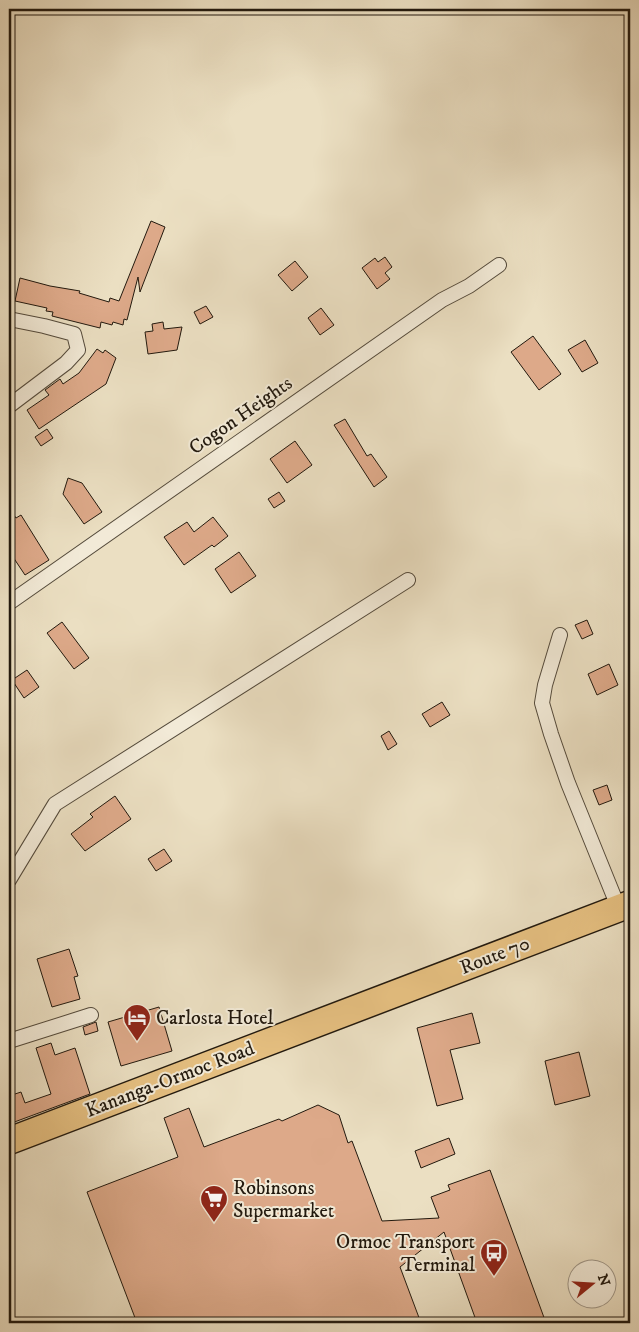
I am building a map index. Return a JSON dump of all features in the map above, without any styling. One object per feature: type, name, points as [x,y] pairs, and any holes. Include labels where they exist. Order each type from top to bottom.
[{"type":"highway","name":"Route 70","points":[[359,1008],[625,907]]},
{"type":"highway","name":"Kananga-Ormoc Road","points":[[9,1141],[359,1008]]},
{"type":"street","name":"Cogon Heights","points":[[9,603],[442,300],[469,286],[499,265]]},
{"type":"street","points":[[9,319],[74,334],[78,350],[66,363],[9,406]]},
{"type":"street","points":[[9,880],[56,804],[408,580]]},
{"type":"street","points":[[560,635],[545,685],[542,703],[568,783],[625,907]]},
{"type":"street","points":[[9,1040],[91,1015]]},
{"type":"building","points":[[151,221],[165,227],[140,292],[138,277],[127,320],[124,319],[123,325],[113,322],[112,325],[101,322],[100,328],[52,316],[53,312],[46,311],[47,308],[15,301],[20,278],[80,291],[79,293],[109,302],[110,298],[119,301]]},
{"type":"building","points":[[385,257],[392,267],[385,273],[390,279],[377,289],[362,268],[375,258],[378,262]]},
{"type":"building","points":[[295,261],[308,277],[292,291],[278,275]]},
{"type":"building","points":[[206,306],[213,317],[200,324],[194,312]]},
{"type":"building","points":[[321,308],[334,325],[320,335],[308,318]]},
{"type":"building","points":[[163,322],[164,329],[182,327],[177,350],[148,354],[145,332],[153,331],[152,324]]},
{"type":"building","points":[[533,336],[561,374],[539,390],[511,352]]},
{"type":"building","points":[[585,340],[598,363],[582,372],[568,350]]},
{"type":"building","points":[[97,349],[103,353],[105,350],[116,358],[106,384],[39,429],[27,410],[49,395],[45,390],[60,379],[63,384],[79,373]]},
{"type":"building","points":[[345,419],[367,456],[371,454],[387,477],[374,487],[334,425]]},
{"type":"building","points":[[47,429],[53,438],[41,446],[35,437]]},
{"type":"building","points":[[295,441],[312,465],[287,483],[270,459]]},
{"type":"building","points":[[68,478],[82,483],[102,512],[84,524],[63,494]]},
{"type":"building","points":[[279,492],[285,501],[274,508],[268,499]]},
{"type":"building","points":[[9,508],[16,518],[21,515],[49,560],[25,575],[9,551]]},
{"type":"building","points":[[213,517],[228,536],[184,565],[164,537],[187,522],[194,532]]},
{"type":"building","points":[[239,552],[256,576],[231,593],[215,569]]},
{"type":"building","points":[[587,620],[593,634],[582,639],[575,625]]},
{"type":"building","points":[[62,622],[89,658],[74,669],[47,633]]},
{"type":"building","points":[[609,664],[618,685],[597,695],[588,674]]},
{"type":"building","points":[[27,670],[39,687],[24,698],[12,680]]},
{"type":"building","points":[[442,702],[450,715],[430,727],[422,714]]},
{"type":"building","points":[[389,731],[397,744],[388,750],[381,736]]},
{"type":"building","points":[[607,785],[612,800],[599,805],[593,790]]},
{"type":"building","points":[[115,796],[131,819],[85,851],[71,834],[93,817],[90,814]]},
{"type":"building","points":[[164,849],[172,861],[156,871],[148,859]]},
{"type":"building","points":[[69,949],[78,976],[74,977],[80,999],[52,1007],[37,959]]},
{"type":"building","points":[[159,1007],[172,1051],[121,1066],[108,1022]]},
{"type":"building","points":[[472,1013],[480,1043],[450,1050],[463,1099],[437,1106],[417,1028]]},
{"type":"building","points":[[96,1022],[98,1031],[85,1035],[83,1027]]},
{"type":"building","points":[[51,1043],[55,1055],[75,1048],[90,1094],[9,1124],[9,1096],[21,1092],[25,1103],[51,1094],[36,1048]]},
{"type":"building","points":[[579,1052],[590,1096],[555,1105],[545,1061]]},
{"type":"building","points":[[318,1105],[339,1115],[348,1143],[352,1141],[382,1221],[439,1218],[431,1197],[450,1190],[448,1185],[490,1170],[546,1323],[477,1323],[444,1232],[400,1267],[421,1323],[137,1323],[87,1192],[178,1157],[164,1118],[189,1108],[204,1147],[279,1119],[282,1121]]},
{"type":"building","points":[[449,1138],[455,1154],[421,1168],[415,1151]]},
{"type":"place","name":"Carlosta Hotel","points":[[137,1042]]},
{"type":"place","name":"Robinsons Supermarket","points":[[214,1223]]},
{"type":"place","name":"Ormoc Transport Terminal","points":[[494,1277]]}]
